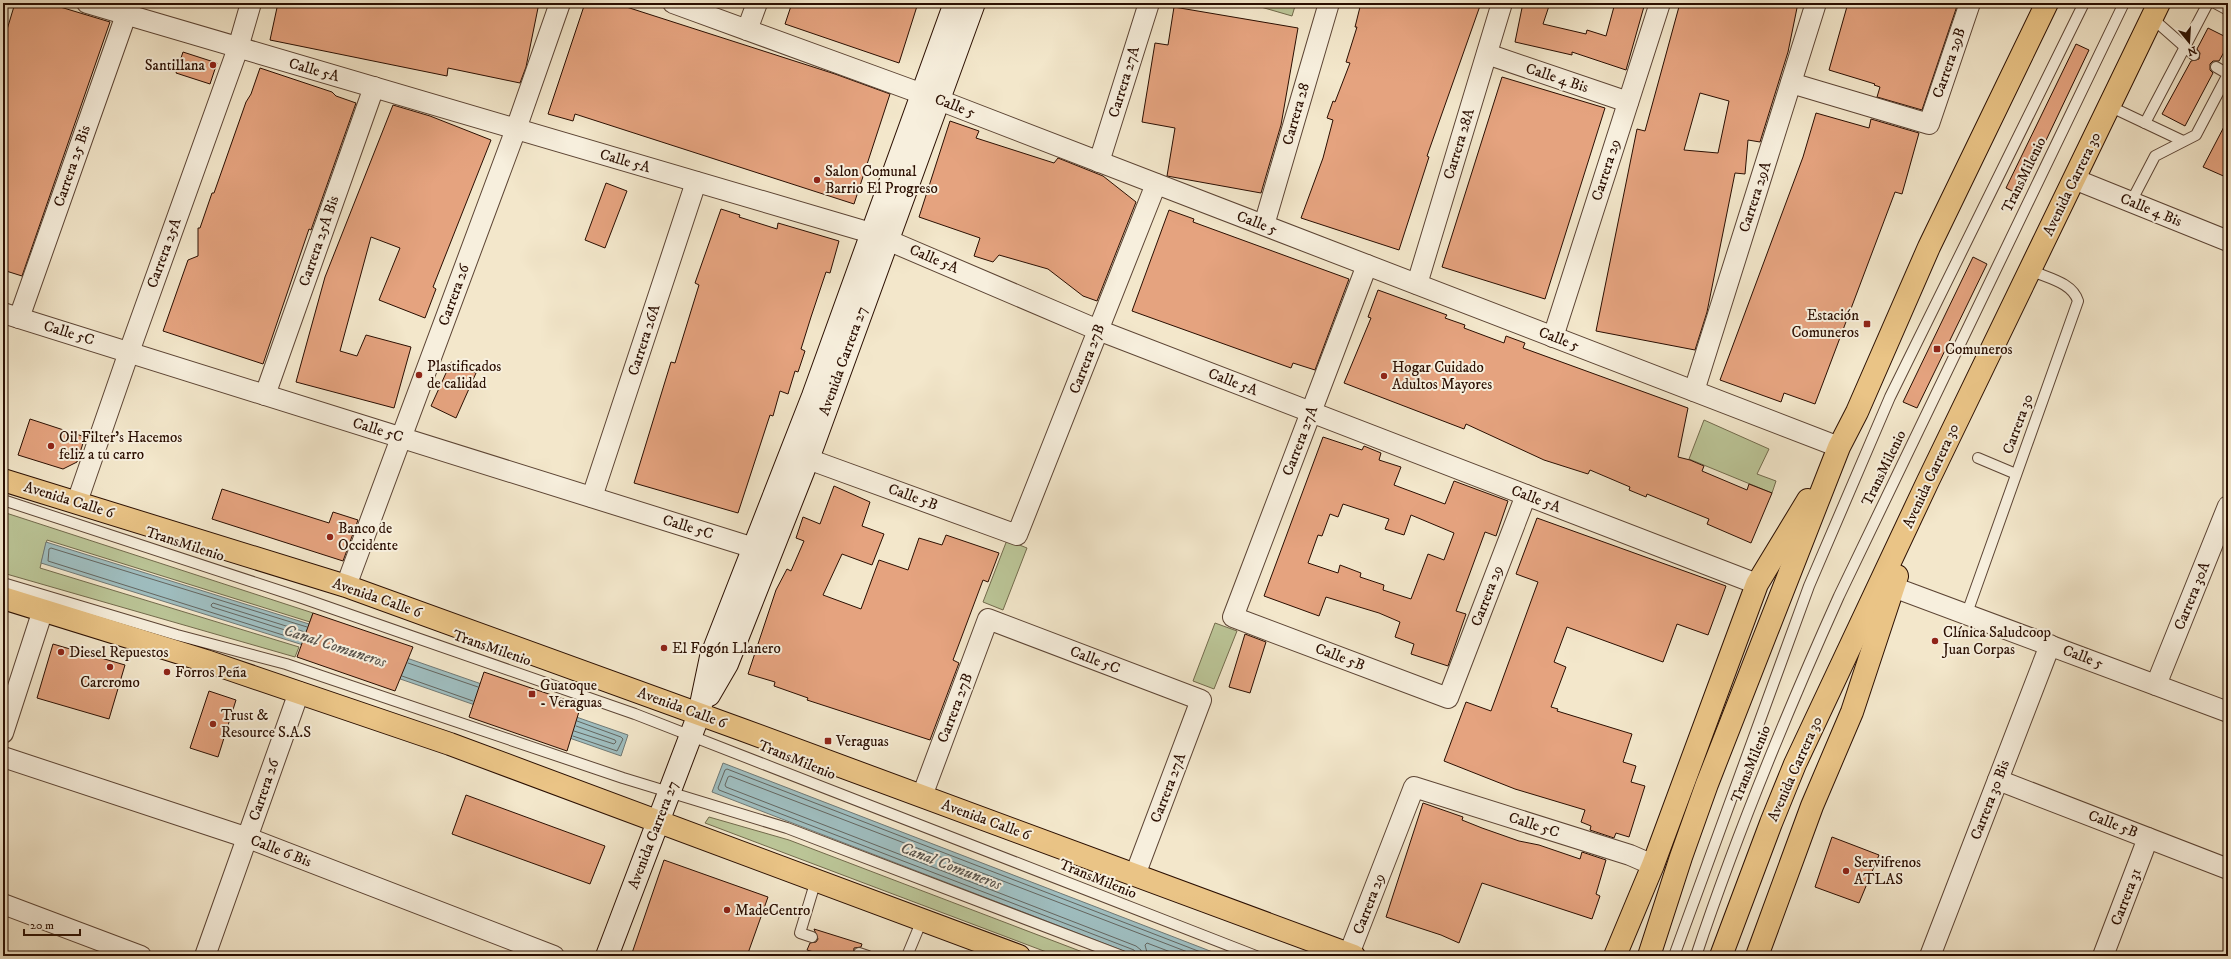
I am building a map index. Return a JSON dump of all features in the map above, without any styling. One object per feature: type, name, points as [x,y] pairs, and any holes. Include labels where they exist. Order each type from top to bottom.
[{"type":"main road","name":"Avenida Carrera 27","points":[[930,97],[955,3]]},
{"type":"main road","name":"Avenida Carrera 27","points":[[698,714],[728,664],[808,459],[879,237],[930,97],[974,3]]},
{"type":"main road","points":[[1614,952],[1653,865],[1757,584],[1839,447],[1857,412],[1929,247],[2046,3]]},
{"type":"main road","name":"Avenida Carrera 30","points":[[1722,956],[1771,823],[1826,700],[1928,481],[2155,10]]},
{"type":"main road","name":"Avenida Carrera 27","points":[[607,956],[691,735],[698,714],[711,657],[813,396],[879,237]]},
{"type":"main road","points":[[1649,956],[1681,857],[1707,784],[1839,447]]},
{"type":"main road","name":"Avenida Calle 6","points":[[3,480],[346,586],[1352,955]]},
{"type":"main road","points":[[1757,956],[1812,806],[1852,712],[1928,481]]},
{"type":"main road","points":[[3,598],[206,661],[458,746],[922,920],[988,951],[1019,956]]},
{"type":"street","name":"Calle 5A","points":[[87,3],[879,237],[1098,330],[1757,584]]},
{"type":"street","name":"Carrera 25A","points":[[78,502],[129,352],[238,48],[251,3]]},
{"type":"street","name":"Carrera 26","points":[[346,586],[516,129],[560,3]]},
{"type":"street","name":"Calle 5","points":[[672,3],[930,97],[1839,447]]},
{"type":"street","points":[[747,30],[757,3]]},
{"type":"street","name":"Carrera 27A","points":[[1099,162],[1149,3]]},
{"type":"street","name":"Carrera 28","points":[[1264,226],[1329,3]]},
{"type":"street","name":"Carrera 28A","points":[[1417,284],[1502,3]]},
{"type":"street","name":"Carrera 29","points":[[1553,337],[1660,3]]},
{"type":"street","name":"Carrera 29A","points":[[1694,391],[1816,3]]},
{"type":"street","name":"Carrera 29B","points":[[1791,83],[1929,124],[1970,3]]},
{"type":"street","name":"Carrera 25 Bis","points":[[11,315],[126,14]]},
{"type":"street","name":"Calle 4 Bis","points":[[1487,54],[1628,102]]},
{"type":"street","name":"Carrera 25A Bis","points":[[265,395],[374,87]]},
{"type":"street","name":"Calle 4 Bis","points":[[2074,179],[2228,241]]},
{"type":"street","name":"Carrera 26A","points":[[592,497],[696,182]]},
{"type":"street","name":"Carrera 27B","points":[[1017,535],[1156,184]]},
{"type":"street","name":"Carrera 27A","points":[[1233,617],[1367,265]]},
{"type":"street","name":"Calle 5C","points":[[11,315],[754,548]]},
{"type":"street","name":"Calle 5B","points":[[808,459],[1017,535]]},
{"type":"street","name":"Carrera 29","points":[[1448,698],[1526,495]]},
{"type":"street","name":"Carrera 30A","points":[[2156,685],[2228,506]]},
{"type":"street","name":"Calle 5","points":[[1893,587],[1967,613],[2228,712]]},
{"type":"street","points":[[3,733],[43,610]]},
{"type":"street","name":"Calle 5B","points":[[1233,617],[1448,698]]},
{"type":"street","name":"Calle 5C","points":[[988,619],[1201,700]]},
{"type":"street","name":"Carrera 27B","points":[[922,796],[988,619]]},
{"type":"street","name":"Carrera 30 Bis","points":[[1930,956],[2050,645]]},
{"type":"street","name":"Carrera 26","points":[[205,956],[299,692]]},
{"type":"street","name":"Carrera 27A","points":[[1135,875],[1201,700]]},
{"type":"street","name":"Calle 6 Bis","points":[[3,757],[248,838],[554,956]]},
{"type":"street","name":"Calle 5B","points":[[1998,780],[2228,869]]},
{"type":"street","name":"Carrera 29","points":[[1352,955],[1414,787]]},
{"type":"street","name":"Calle 5C","points":[[1414,787],[1630,855],[1653,865]]},
{"type":"street","name":"Carrera 31","points":[[2103,956],[2148,838]]},
{"type":"street","points":[[3,904],[141,956]]},
{"type":"lane","name":"TransMilenio","points":[[1674,956],[1809,586],[1890,397],[2084,3]]},
{"type":"lane","name":"TransMilenio","points":[[1696,956],[1730,858],[1799,685],[1839,596],[2124,3]]},
{"type":"lane","points":[[2145,124],[2208,3]]},
{"type":"lane","points":[[2214,3],[2228,10]]},
{"type":"lane","points":[[2155,10],[2185,47],[2194,55]]},
{"type":"lane","points":[[2131,202],[2155,156],[2196,135],[2228,74],[2216,67]]},
{"type":"lane","points":[[2109,106],[2183,141]]},
{"type":"lane","name":"Carrera 30","points":[[1967,613],[2078,301],[2075,293],[2069,286],[2030,270]]},
{"type":"lane","points":[[1978,458],[2016,474]]},
{"type":"lane","name":"TransMilenio","points":[[3,500],[310,601],[691,735],[1256,956]]},
{"type":"lane","points":[[3,583],[177,635],[286,664],[615,776],[712,804],[787,828],[1122,956]]},
{"type":"lane","points":[[812,937],[800,933],[816,880]]},
{"type":"lane","points":[[907,956],[922,920]]},
{"type":"green space","points":[[1247,3],[1296,3],[1292,16]]},
{"type":"green space","points":[[1704,420],[1769,449],[1757,474],[1776,481],[1772,493],[1689,459]]},
{"type":"green space","points":[[3,512],[313,613],[310,622],[47,540],[40,568],[299,647],[295,657],[3,573]]},
{"type":"green space","points":[[1007,540],[1027,548],[1003,610],[983,602]]},
{"type":"green space","points":[[1215,623],[1237,631],[1214,689],[1193,681]]},
{"type":"green space","points":[[709,817],[789,840],[1093,956],[1057,956],[705,823]]},
{"type":"water","name":"Canal Comuneros","points":[[46,542],[309,624],[628,735],[621,756],[300,644],[41,563]]},
{"type":"water","name":"Canal Comuneros","points":[[723,763],[1223,956],[1137,956],[712,792]]},
{"type":"building","points":[[15,3],[47,3],[110,22],[22,276],[3,270],[3,43]]},
{"type":"building","points":[[278,3],[444,3],[461,6],[462,3],[539,3],[526,67],[520,83],[448,68],[447,76],[270,40]]},
{"type":"building","points":[[585,3],[614,3],[835,74],[890,94],[854,204],[575,114],[573,121],[548,114]]},
{"type":"building","points":[[792,3],[918,3],[899,63],[785,24]]},
{"type":"building","points":[[1361,3],[1481,3],[1427,156],[1429,157],[1399,250],[1301,218],[1323,158],[1333,120],[1327,118],[1333,101],[1335,102],[1350,63],[1346,62],[1357,27],[1355,27]]},
{"type":"building","points":[[1523,3],[1550,3],[1543,24],[1586,34],[1587,30],[1606,36],[1615,3],[1645,3],[1626,70],[1572,52],[1572,55],[1515,42]]},
{"type":"building","points":[[1680,3],[1798,3],[1788,52],[1760,142],[1748,140],[1745,174],[1735,173],[1707,312],[1695,350],[1596,331],[1637,129],[1645,131]],"holes":[[[1700,93],[1729,101],[1718,153],[1684,150]]]},
{"type":"building","points":[[1848,3],[1958,3],[1922,110],[1877,97],[1880,87],[1874,85],[1875,84],[1829,70]]},
{"type":"building","points":[[1174,7],[1298,28],[1281,125],[1261,193],[1167,176],[1175,128],[1142,122],[1155,43],[1168,45]]},
{"type":"building","points":[[2208,28],[2228,38],[2228,45],[2219,61],[2213,61],[2210,64],[2210,70],[2213,73],[2185,126],[2162,114],[2191,61],[2199,59],[2200,53],[2197,49]]},
{"type":"building","points":[[2076,44],[2089,50],[2020,195],[2006,188]]},
{"type":"building","points":[[183,52],[217,63],[210,84],[176,73]]},
{"type":"building","points":[[260,68],[332,92],[336,96],[356,103],[311,230],[309,229],[263,364],[163,331],[188,260],[198,256],[198,228],[200,228],[212,193],[214,193],[246,102],[251,94]]},
{"type":"building","points":[[1502,77],[1605,108],[1545,299],[1442,267]]},
{"type":"building","points":[[393,105],[430,116],[491,140],[433,287],[436,289],[425,318],[379,300],[400,248],[371,237],[340,351],[357,356],[366,335],[411,347],[394,408],[296,382],[325,277]]},
{"type":"building","points":[[1816,113],[1869,128],[1871,119],[1919,133],[1902,194],[1895,192],[1815,404],[1784,393],[1781,402],[1720,380],[1803,157]]},
{"type":"building","points":[[2228,119],[2228,178],[2203,167]]},
{"type":"building","points":[[950,121],[979,131],[976,138],[1054,163],[1058,158],[1103,176],[1136,202],[1097,301],[1083,296],[1048,269],[999,255],[993,262],[974,256],[980,238],[919,217]]},
{"type":"building","points":[[606,183],[627,191],[605,248],[585,240]]},
{"type":"building","points":[[721,209],[740,215],[739,217],[777,229],[778,223],[839,241],[830,273],[826,272],[811,317],[801,349],[805,351],[798,372],[795,371],[788,394],[780,391],[773,416],[770,415],[738,513],[634,483],[671,362],[675,363],[699,285],[695,283]]},
{"type":"building","points":[[1169,210],[1194,219],[1193,222],[1349,279],[1315,370],[1293,363],[1291,368],[1132,311]]},
{"type":"building","name":"Comuneros","points":[[1973,257],[1987,264],[1917,408],[1903,402]]},
{"type":"building","points":[[1378,290],[1447,315],[1445,318],[1465,325],[1464,328],[1504,343],[1506,336],[1525,343],[1523,348],[1688,408],[1678,457],[1704,466],[1702,471],[1747,490],[1749,484],[1772,493],[1751,543],[1707,524],[1709,519],[1647,494],[1646,497],[1629,490],[1630,487],[1590,470],[1588,474],[1544,460],[1466,424],[1464,429],[1344,383],[1371,318],[1368,317]]},
{"type":"building","points":[[451,362],[476,373],[456,418],[431,406]]},
{"type":"building","name":"Oil Filter's Hacemos feliz a tu carro","points":[[30,419],[85,437],[77,462],[63,469],[18,455]]},
{"type":"building","points":[[1323,437],[1362,450],[1364,446],[1381,453],[1379,460],[1401,467],[1394,485],[1445,504],[1454,481],[1508,501],[1496,536],[1485,532],[1456,611],[1466,614],[1448,666],[1411,654],[1414,644],[1395,637],[1400,622],[1379,613],[1326,597],[1319,616],[1264,596]],"holes":[[[1343,504],[1389,519],[1385,529],[1404,535],[1411,515],[1454,533],[1444,560],[1428,554],[1411,599],[1383,590],[1384,585],[1360,577],[1361,573],[1340,565],[1338,573],[1308,563],[1318,535],[1322,536],[1330,514],[1338,517]]]},
{"type":"building","points":[[834,486],[870,502],[862,526],[884,534],[872,565],[842,554],[823,595],[861,609],[879,560],[908,570],[919,538],[942,545],[946,535],[999,553],[988,582],[983,580],[953,660],[959,663],[930,740],[807,700],[808,698],[774,686],[775,682],[748,674],[776,590],[787,569],[791,571],[804,541],[796,538],[803,517],[820,524]]},
{"type":"building","points":[[222,489],[329,523],[333,512],[358,520],[343,561],[212,519]]},
{"type":"building","points":[[1537,518],[1726,586],[1708,635],[1677,624],[1663,662],[1567,627],[1554,662],[1566,667],[1551,707],[1558,709],[1557,711],[1632,734],[1623,762],[1636,766],[1631,782],[1645,786],[1629,837],[1616,833],[1614,838],[1590,830],[1591,826],[1581,822],[1585,810],[1515,789],[1444,761],[1466,702],[1491,711],[1538,582],[1516,574]]},
{"type":"building","points":[[313,613],[413,647],[395,691],[297,657]]},
{"type":"building","points":[[1245,634],[1266,642],[1250,693],[1229,687]]},
{"type":"building","points":[[53,644],[125,665],[109,719],[37,698]]},
{"type":"building","points":[[484,672],[581,705],[567,751],[469,717]]},
{"type":"building","name":"Trust & Resource S.A.S","points":[[209,691],[236,700],[218,757],[190,748]]},
{"type":"building","points":[[466,795],[605,846],[590,884],[452,834]]},
{"type":"building","points":[[1423,803],[1463,817],[1462,820],[1519,841],[1539,845],[1580,859],[1582,852],[1606,860],[1596,894],[1600,896],[1592,919],[1482,883],[1459,943],[1441,935],[1386,917]]},
{"type":"building","name":"Servifrenos ATLAS","points":[[1832,837],[1879,855],[1859,903],[1815,887]]},
{"type":"building","points":[[664,860],[768,897],[747,956],[631,956]]},
{"type":"building","points":[[814,929],[862,944],[861,947],[854,948],[853,956],[827,956],[807,950],[810,943],[816,942],[818,939]]},
{"type":"place","name":"Santillana","points":[[213,65]]},
{"type":"place","name":"Salon Comunal Barrio El Progreso","points":[[817,180]]},
{"type":"place","name":"Estación Comuneros","points":[[1867,324]]},
{"type":"place","name":"Comuneros","points":[[1937,349]]},
{"type":"place","name":"Plastificados de calidad","points":[[419,375]]},
{"type":"place","name":"Hogar Cuidado Adultos Mayores","points":[[1384,376]]},
{"type":"place","name":"Oil Filter's Hacemos feliz a tu carro","points":[[51,446]]},
{"type":"place","name":"Banco de Occidente","points":[[330,537]]},
{"type":"place","name":"Clínica Saludcoop Juan Corpas","points":[[1935,641]]},
{"type":"place","name":"El Fogón Llanero","points":[[664,648]]},
{"type":"place","name":"Diesel Repuestos","points":[[61,652]]},
{"type":"place","name":"Carcromo","points":[[110,667]]},
{"type":"place","name":"Forros Peña","points":[[167,672]]},
{"type":"place","name":"Guatoque - Veraguas","points":[[532,694]]},
{"type":"place","name":"Trust & Resource S.A.S","points":[[213,724]]},
{"type":"place","name":"Veraguas","points":[[828,741]]},
{"type":"place","name":"Servifrenos ATLAS","points":[[1846,871]]},
{"type":"place","name":"MadeCentro","points":[[727,910]]}]
